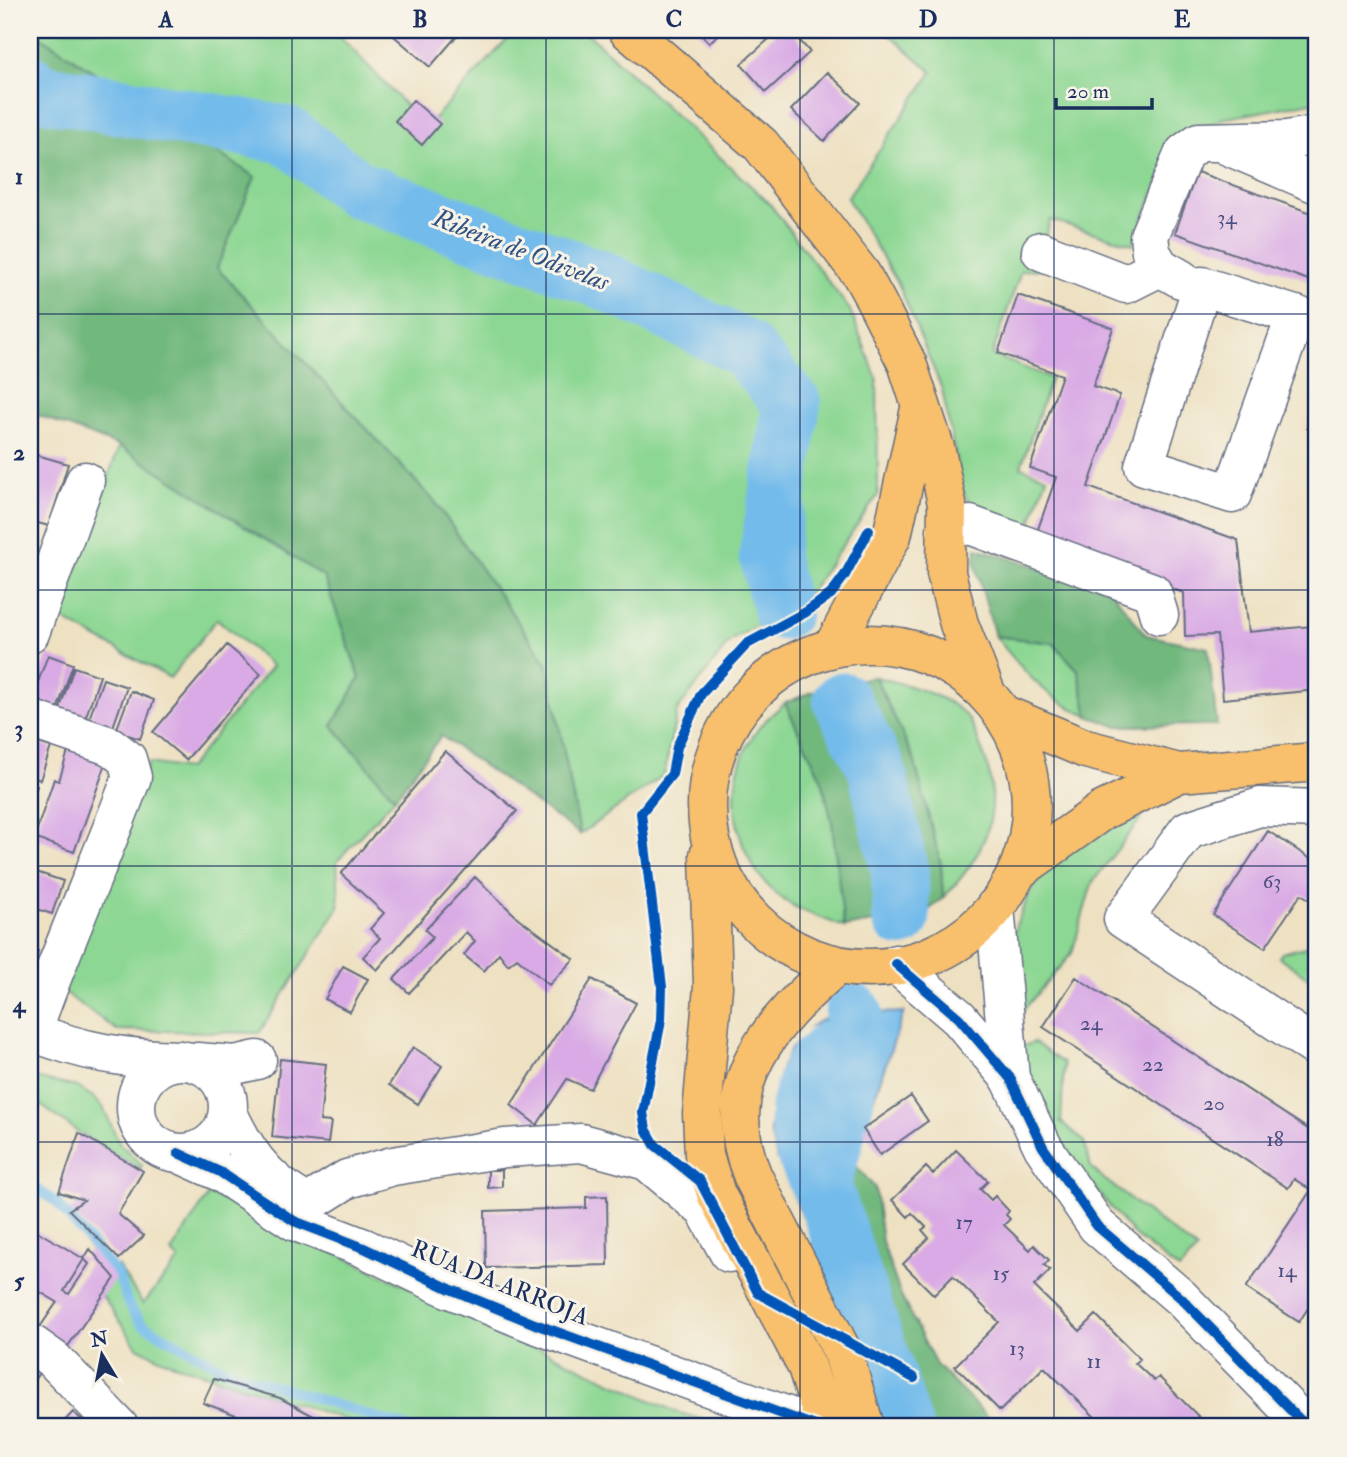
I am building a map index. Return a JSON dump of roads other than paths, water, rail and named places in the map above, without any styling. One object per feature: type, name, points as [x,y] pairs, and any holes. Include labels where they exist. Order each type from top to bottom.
[{"type":"main road","points":[[628,30],[761,145],[861,274],[877,303],[907,363],[943,477],[946,573],[952,599],[995,703],[1027,764],[1032,818],[1019,870],[995,906],[968,934],[942,951],[896,964],[869,968],[837,965],[791,948],[753,920],[724,881],[709,835]]},
{"type":"main road","points":[[833,647],[892,536],[920,409]]},
{"type":"main road","points":[[819,1427],[807,1367],[709,1176],[702,1134],[713,987],[707,786],[721,738],[748,697],[787,665],[833,647],[888,644],[940,659],[995,703],[1086,749],[1179,773],[1317,762]]},
{"type":"main road","points":[[1019,870],[1102,811],[1179,773]]},
{"type":"main road","points":[[837,965],[793,1004],[769,1031],[741,1098],[739,1123],[743,1151],[843,1353],[865,1427]]},
{"type":"street","points":[[1199,298],[1144,466],[1231,494],[1306,319],[1199,298],[1160,267],[1151,252],[1149,236],[1184,152],[1199,142],[1317,137]]},
{"type":"street","points":[[1312,182],[1305,150],[1317,137]]},
{"type":"street","points":[[1220,142],[1312,182]]},
{"type":"street","points":[[1041,251],[1126,284],[1160,267]]},
{"type":"street","points":[[30,633],[85,481]]},
{"type":"street","points":[[946,530],[970,525],[1152,592],[1158,615]]},
{"type":"street","points":[[30,719],[110,746],[127,759],[132,777],[88,894],[66,938],[31,1031],[76,1049],[137,1059],[235,1065],[257,1060],[234,1085],[224,1128],[214,1141],[191,1153],[178,1153],[154,1144],[120,1096],[76,1049]]},
{"type":"street","points":[[1317,808],[1260,807],[1188,830],[1124,919],[1317,1048]]},
{"type":"street","points":[[995,906],[1010,1078]]},
{"type":"street","points":[[896,964],[959,1018],[1010,1078],[1043,1147],[1097,1226],[1181,1298],[1307,1427]]},
{"type":"street","points":[[138,1123],[136,1096],[142,1083],[152,1070],[166,1063],[189,1061],[216,1076],[228,1105]]},
{"type":"street","name":"RUA DA ARROJA","points":[[228,1105],[256,1166],[278,1186],[307,1204],[364,1248]]},
{"type":"street","points":[[307,1204],[346,1179],[393,1166],[505,1148],[581,1143],[647,1161],[705,1210],[749,1289],[819,1427]]},
{"type":"street","name":"RUA DA ARROJA","points":[[178,1153],[220,1172],[295,1221],[364,1248],[450,1289],[535,1324],[819,1427]]},
{"type":"street","points":[[30,1342],[54,1360],[119,1427]]},
{"type":"water","points":[[904,1012],[852,1161],[815,1241],[788,1189],[772,1147],[769,1117],[780,1067],[798,1038],[824,1019],[851,1014]]},
{"type":"waterway","name":"Ribeira de Odivelas","points":[[30,84],[39,92],[287,135],[357,189],[605,281],[744,348],[792,403],[768,555],[782,611]]},
{"type":"waterway","name":"Ribeira de Odivelas","points":[[842,701],[876,767],[900,872],[901,918]]},
{"type":"waterway","name":"Ribeira de Odivelas","points":[[854,1013],[845,1101],[822,1184],[904,1427]]},
{"type":"waterway","points":[[30,1184],[56,1202],[118,1275],[129,1306],[142,1324],[226,1370],[406,1427]]}]
